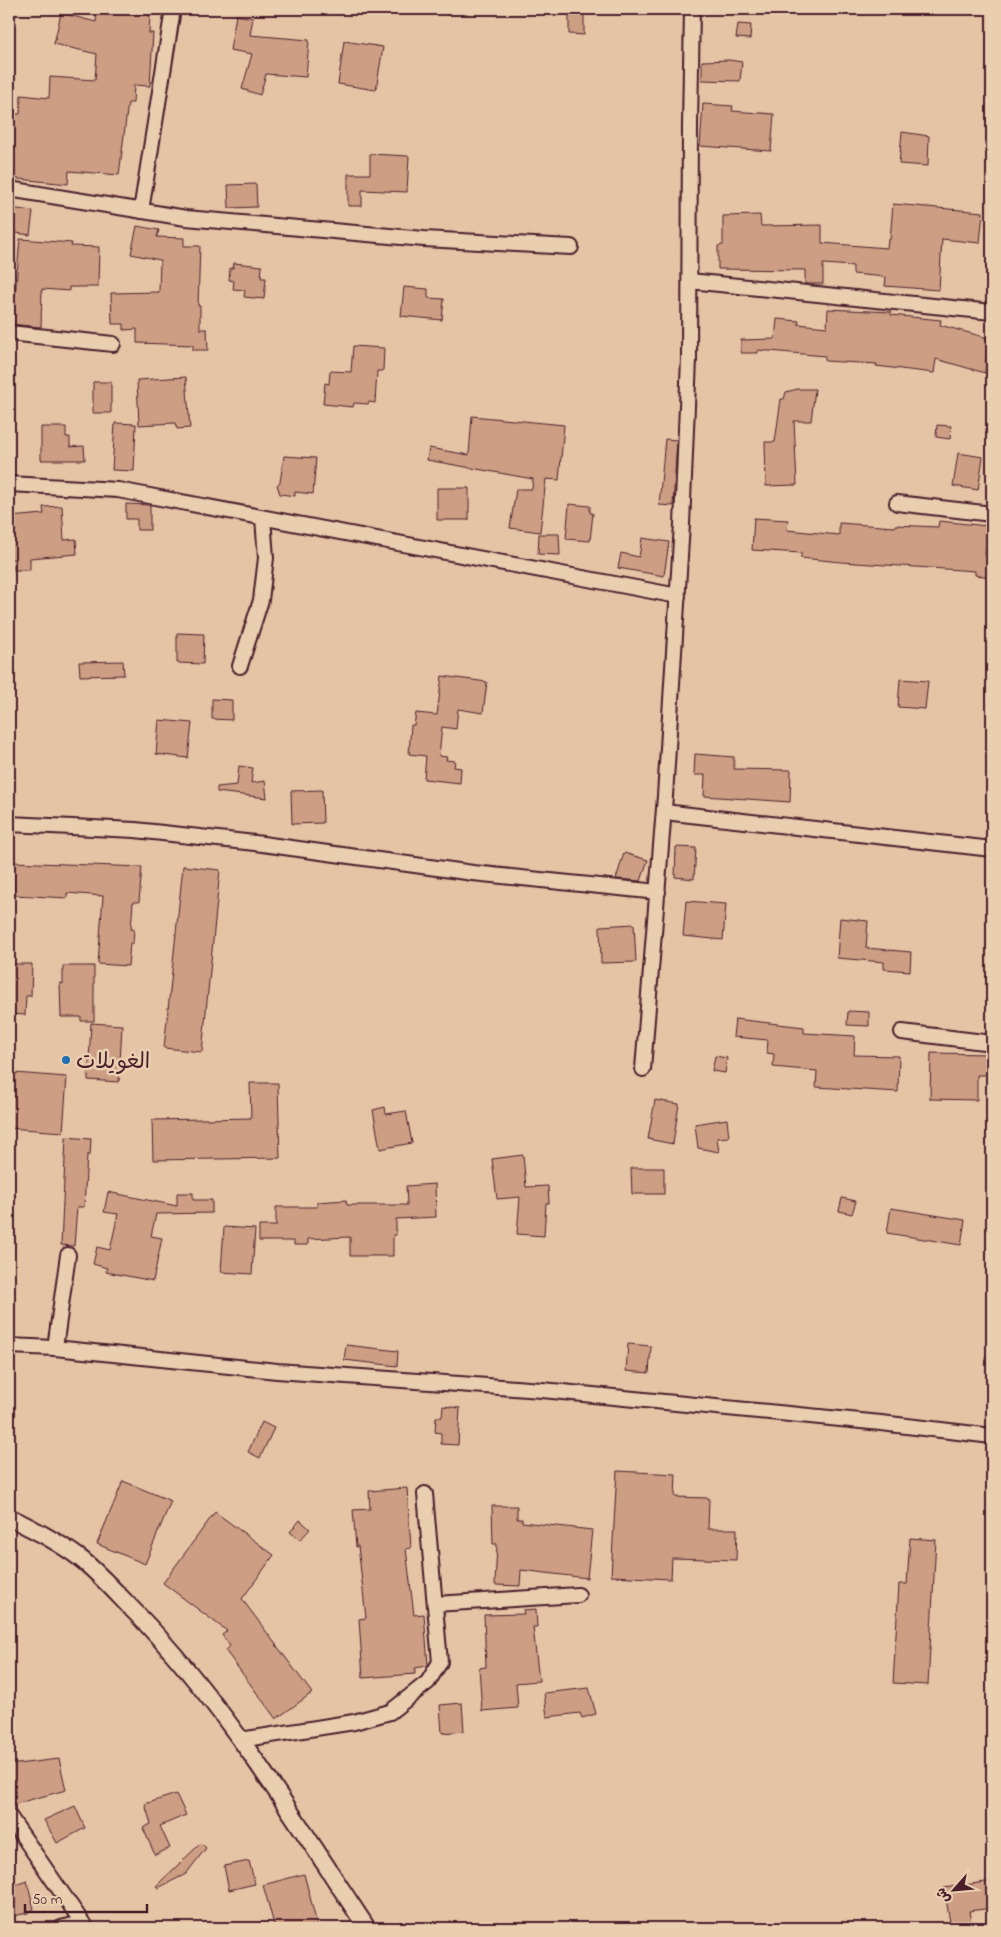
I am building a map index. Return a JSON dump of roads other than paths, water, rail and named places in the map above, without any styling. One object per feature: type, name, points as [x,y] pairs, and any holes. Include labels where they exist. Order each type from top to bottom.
[{"type":"street","points":[[141,211],[173,9]]},
{"type":"street","points":[[643,1069],[664,812],[678,596],[689,358],[692,9]]},
{"type":"street","points":[[9,189],[186,218],[424,239],[571,247]]},
{"type":"street","points":[[690,281],[992,312]]},
{"type":"street","points":[[9,333],[113,344]]},
{"type":"street","points":[[9,484],[118,490],[678,596]]},
{"type":"street","points":[[897,503],[992,514]]},
{"type":"street","points":[[240,666],[261,600],[266,558],[263,518]]},
{"type":"street","points":[[664,812],[992,848]]},
{"type":"street","points":[[9,824],[135,830],[255,843],[473,873],[658,892]]},
{"type":"street","points":[[902,1032],[992,1043]]},
{"type":"street","points":[[55,1348],[68,1255]]},
{"type":"street","points":[[9,1346],[55,1348],[277,1371],[542,1390],[694,1404],[992,1436]]},
{"type":"street","points":[[240,1740],[354,1722],[390,1712],[428,1682],[440,1662],[425,1494]]},
{"type":"street","points":[[9,1517],[40,1533],[81,1559],[164,1642],[217,1706],[367,1928]]},
{"type":"street","points":[[435,1604],[578,1595]]},
{"type":"street","points":[[9,1816],[84,1925],[61,1928]]},
{"type":"place","name":"الغويلات","points":[[66,1060]]}]
